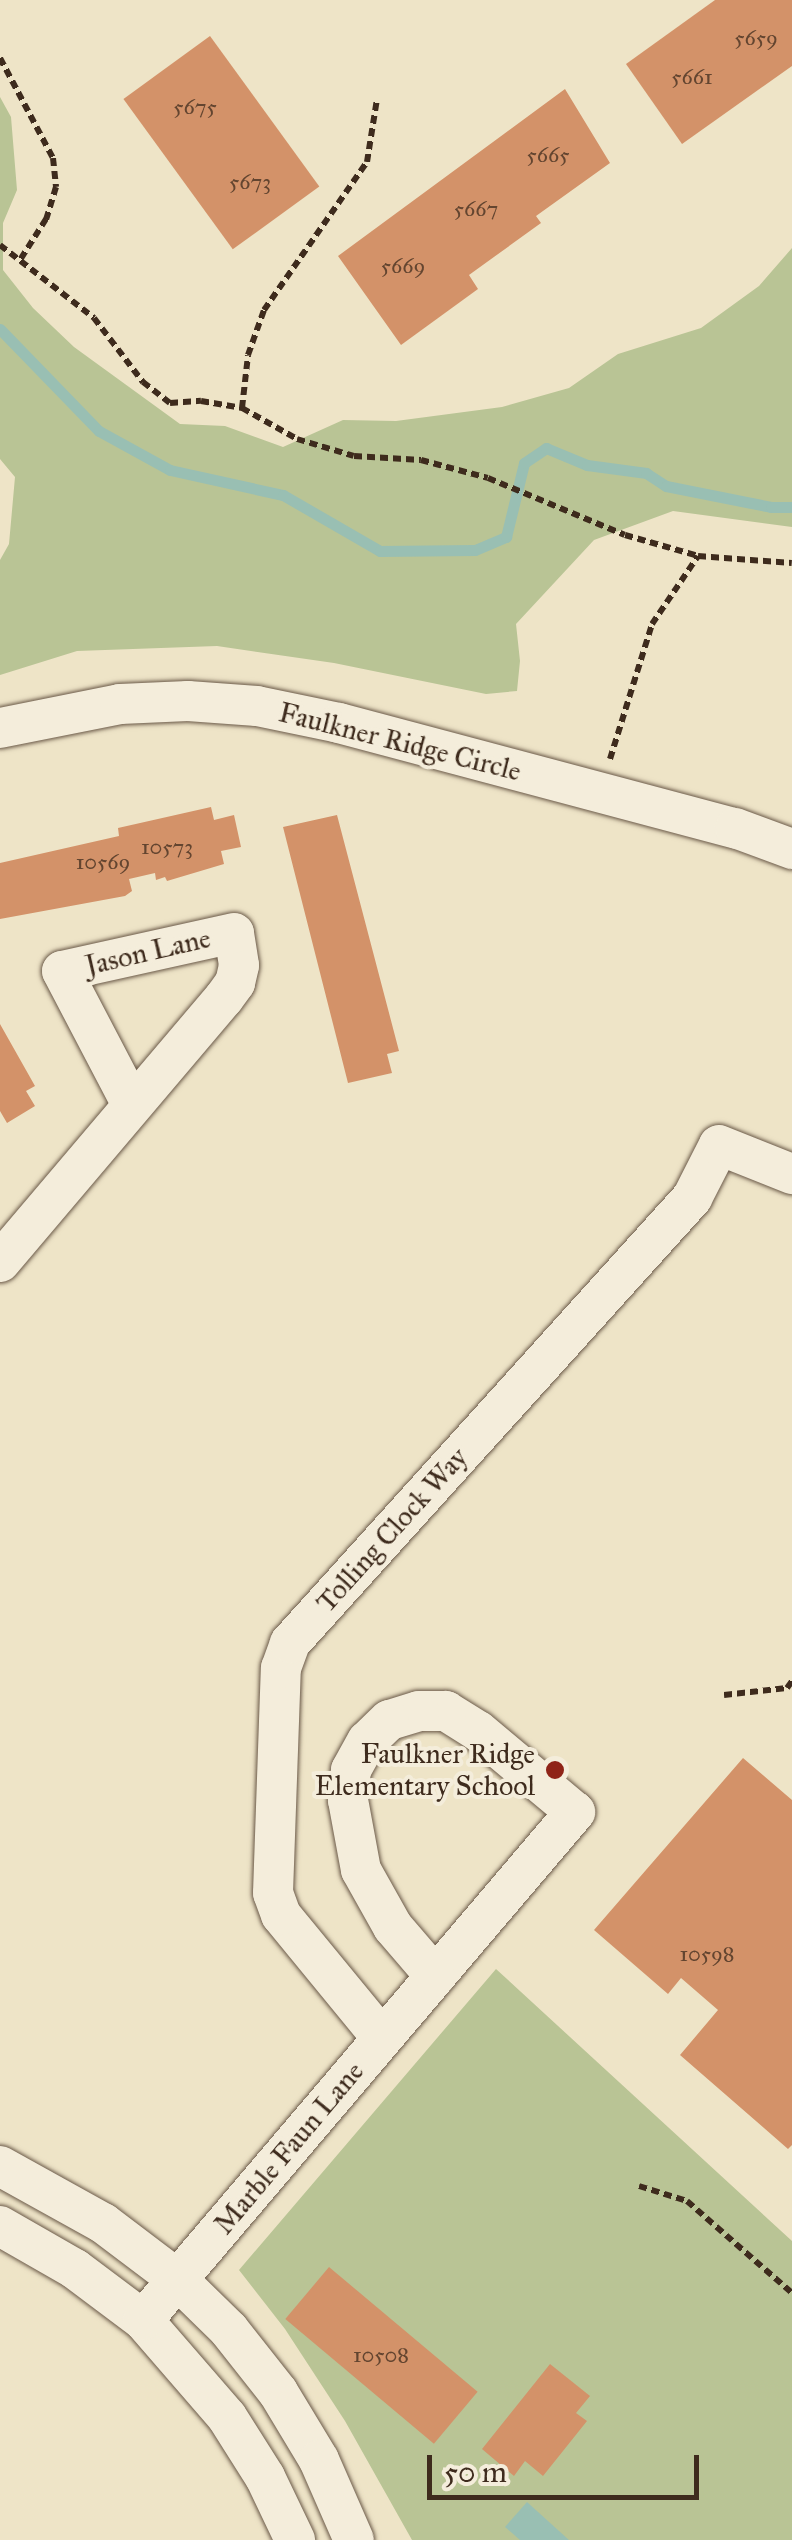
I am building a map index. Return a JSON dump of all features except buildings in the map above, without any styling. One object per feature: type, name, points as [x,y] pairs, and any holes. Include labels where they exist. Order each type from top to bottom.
[{"type":"street","name":"Faulkner Ridge Circle","points":[[0,728],[120,704],[188,700],[257,706],[340,724],[735,828],[792,849]]},
{"type":"street","name":"Jason Lane","points":[[0,1262],[235,983],[239,965],[234,933],[62,971],[132,1105]]},
{"type":"street","name":"Tolling Clock Way","points":[[382,2038],[281,1915],[273,1893],[281,1668],[290,1643],[692,1198],[718,1144],[792,1174]]},
{"type":"street","name":"Marble Faun Lane","points":[[143,2320],[576,1812],[478,1731],[446,1712],[419,1710],[389,1720],[367,1741],[351,1770],[348,1800],[361,1870],[393,1927],[435,1976]]},
{"type":"street","points":[[0,2166],[104,2223],[177,2280],[229,2330],[278,2392],[319,2460],[354,2540]]},
{"type":"street","points":[[0,2226],[76,2269],[143,2320],[227,2417],[265,2478],[294,2540]]},
{"type":"path","points":[[0,58],[53,158],[56,187],[46,219],[20,260]]},
{"type":"path","points":[[242,408],[248,355],[264,310],[367,162],[378,100]]},
{"type":"path","points":[[0,245],[94,318],[143,382],[170,403],[201,401],[242,408],[297,440],[354,456],[420,460],[488,478],[625,535],[698,556],[792,563]]},
{"type":"path","points":[[600,793],[652,624],[698,556]]},
{"type":"path","points":[[724,1695],[787,1688],[792,1681]]},
{"type":"path","points":[[640,2186],[688,2201],[792,2293]]},
{"type":"green space","points":[[0,97],[11,117],[17,190],[3,223],[3,270],[33,308],[74,347],[180,424],[225,426],[283,447],[343,420],[396,421],[502,407],[569,388],[618,354],[701,328],[759,286],[792,248],[792,527],[673,511],[594,540],[516,624],[520,661],[517,691],[486,694],[334,663],[217,646],[77,651],[0,675],[0,560],[9,544],[15,477],[0,459]]},
{"type":"green space","points":[[496,1969],[792,2241],[792,2540],[412,2540],[345,2421],[285,2329],[239,2270]]},
{"type":"water","points":[[527,2502],[569,2540],[520,2540],[505,2527]]},
{"type":"waterway","points":[[0,329],[99,431],[170,470],[283,495],[380,551],[475,550],[506,537],[524,463],[546,448],[587,465],[646,473],[666,486],[771,507],[792,507]]},
{"type":"place","name":"Faulkner Ridge Elementary School","points":[[555,1770]]}]
